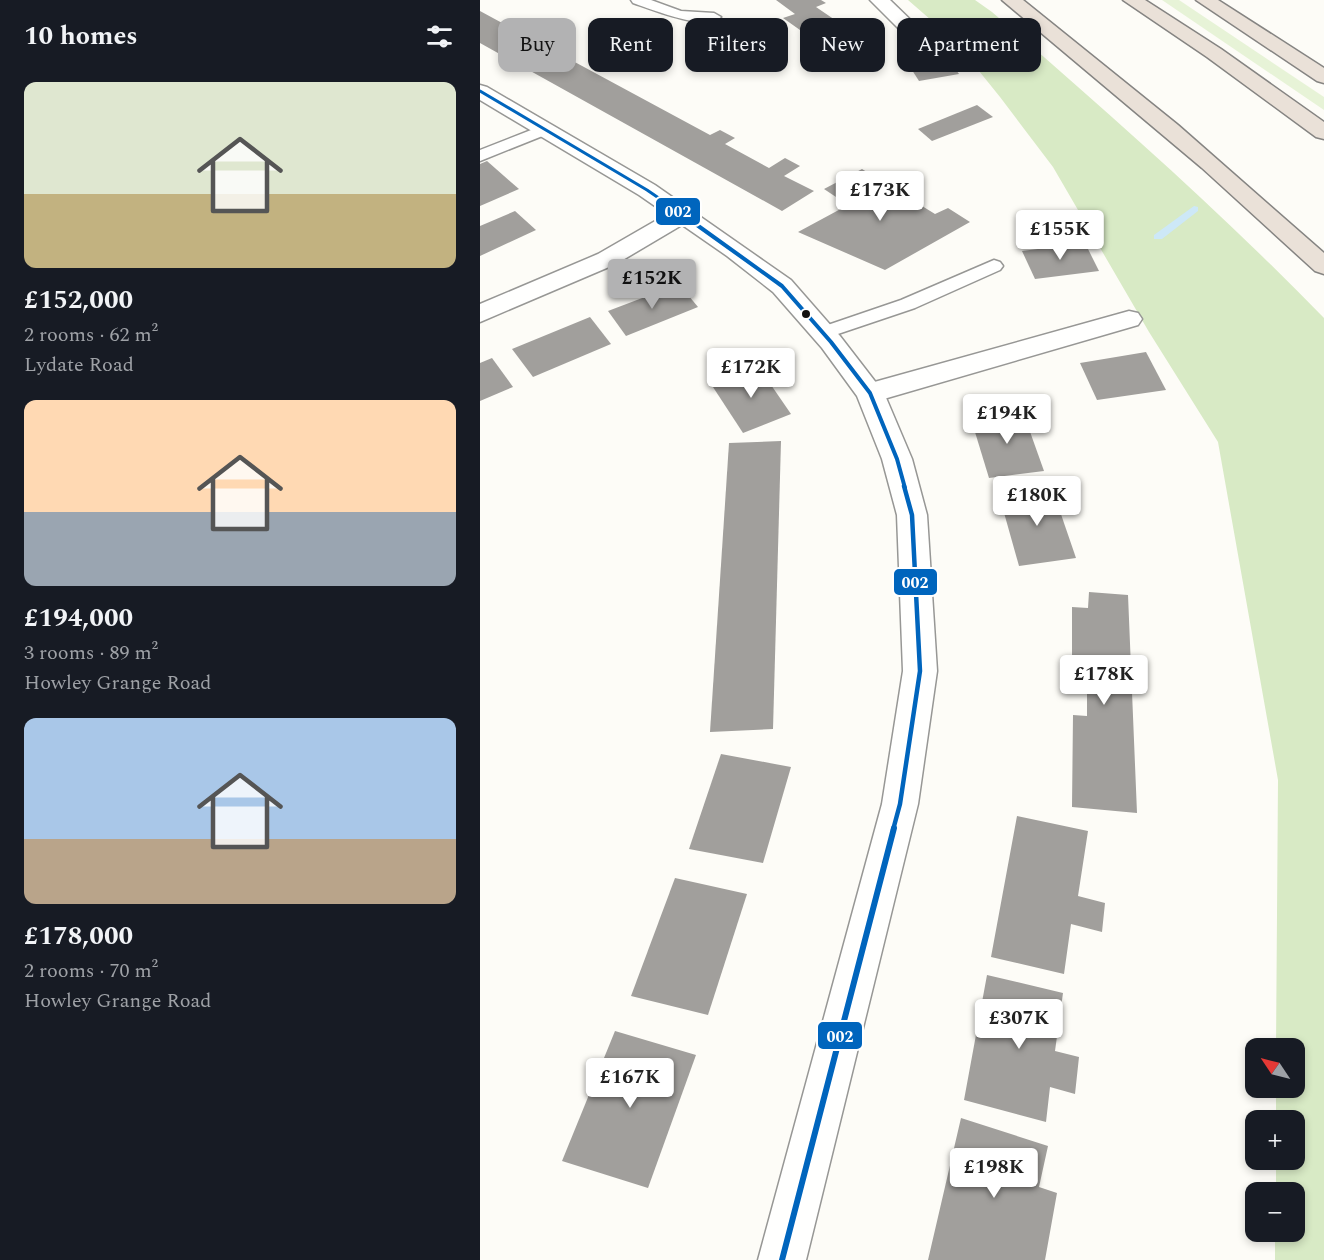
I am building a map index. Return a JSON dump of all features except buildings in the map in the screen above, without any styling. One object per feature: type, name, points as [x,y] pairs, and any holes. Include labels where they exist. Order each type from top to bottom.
[{"type":"highway","points":[[1011,0],[1105,75],[1280,224],[1324,266]]},
{"type":"highway","points":[[1132,0],[1214,54],[1324,132]]},
{"type":"highway","points":[[1205,0],[1324,77]]},
{"type":"street","points":[[879,0],[898,18]]},
{"type":"street","points":[[480,91],[684,214],[782,286],[823,333],[870,393],[897,459],[912,515],[920,671],[900,804],[782,1260]]},
{"type":"street","points":[[480,314],[607,259],[684,214]]},
{"type":"street","points":[[870,393],[1129,319]]},
{"type":"lane","points":[[638,0],[679,15],[714,17]]},
{"type":"lane","points":[[480,156],[544,130]]},
{"type":"lane","points":[[823,333],[908,304],[994,266]]},
{"type":"green space","points":[[908,0],[975,0],[999,18],[929,18]]},
{"type":"green space","points":[[1162,0],[1179,0],[1324,97],[1324,110]]},
{"type":"green space","points":[[1041,55],[1203,200],[1324,318],[1324,1260],[1275,1260],[1275,1242],[1305,1242],[1305,1182],[1276,1182],[1276,1170],[1305,1170],[1305,1110],[1276,1110],[1276,1098],[1305,1098],[1305,1038],[1276,1038],[1278,780],[1218,442],[1149,332],[1053,167],[980,72],[1041,72]]},
{"type":"waterway","points":[[1158,237],[1194,209]]},
{"type":"transit line","name":"002","points":[[480,91],[647,190],[736,251],[782,286],[831,342],[870,393],[897,459],[912,515],[920,671],[900,804],[782,1260]]}]
